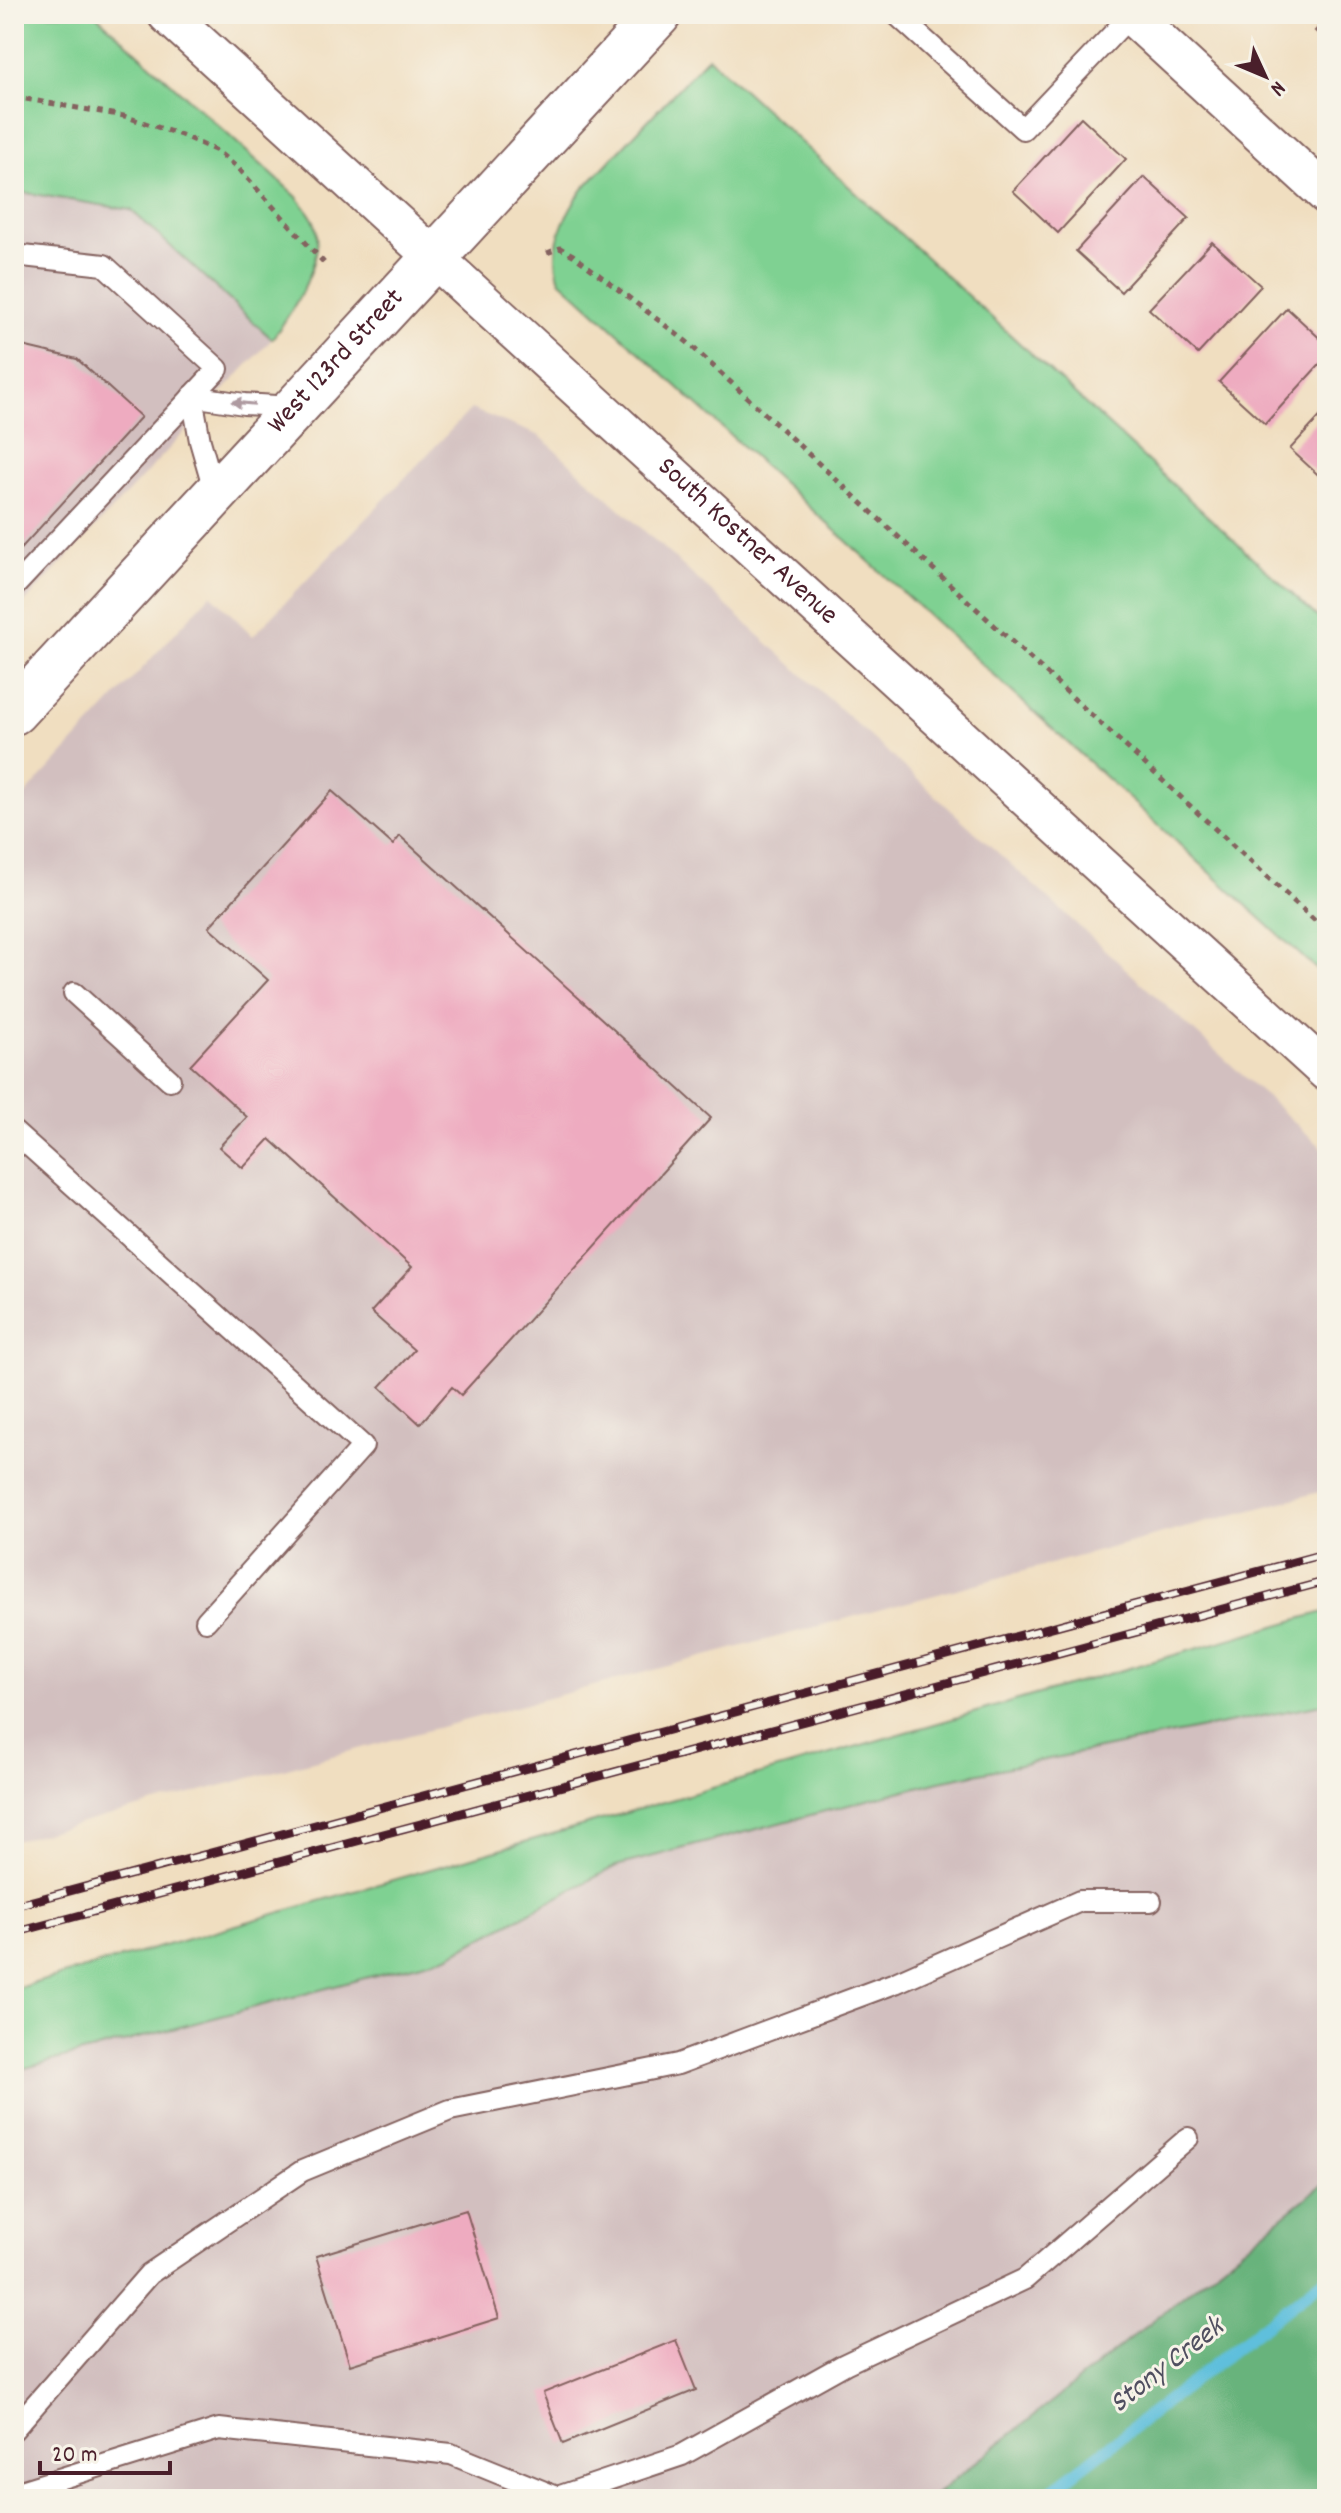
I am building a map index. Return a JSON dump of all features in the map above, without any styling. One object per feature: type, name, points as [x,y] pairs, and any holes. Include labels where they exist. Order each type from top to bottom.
[{"type":"street","name":"South Kostner Avenue","points":[[167,14],[1327,1072]]},
{"type":"street","name":"West 123rd Street","points":[[14,712],[659,14]]},
{"type":"street","points":[[1130,14],[1327,195]]},
{"type":"lane","points":[[896,14],[1023,129],[1130,14]]},
{"type":"lane","points":[[14,255],[104,265],[218,369],[14,587]]},
{"type":"lane","points":[[192,396],[244,404],[295,407]]},
{"type":"lane","points":[[192,396],[200,441],[215,493]]},
{"type":"lane","points":[[74,993],[170,1080]]},
{"type":"lane","points":[[14,1132],[363,1446],[206,1621]]},
{"type":"lane","points":[[14,2429],[149,2274],[302,2171],[450,2110],[678,2064],[895,1983],[1080,1901],[1151,1901]]},
{"type":"lane","points":[[14,2493],[219,2429],[451,2454],[557,2497],[682,2455],[845,2364],[1025,2279],[1188,2138]]},
{"type":"path","points":[[14,97],[124,116],[217,151],[239,169],[327,266]]},
{"type":"path","points":[[547,253],[560,248],[573,255],[687,342],[1327,932]]},
{"type":"shaded area","points":[[14,150],[56,197],[131,210],[272,339],[14,614]]},
{"type":"shaded area","points":[[471,409],[540,436],[1327,1152],[1327,1490],[14,1841],[14,807],[211,594],[253,636]]},
{"type":"shaded area","points":[[1327,1703],[1327,2181],[930,2499],[14,2499],[14,2071],[448,1956],[616,1866],[940,1781]]},
{"type":"green space","points":[[14,14],[95,14],[297,197],[315,224],[316,253],[306,284],[272,339],[131,210],[14,191]]},
{"type":"green space","points":[[708,57],[1327,626],[1327,979],[560,280],[557,244],[564,221],[576,199]]},
{"type":"green space","points":[[1327,1611],[1327,1703],[940,1781],[616,1866],[448,1956],[14,2071],[14,1989]]},
{"type":"green space","points":[[1327,2181],[1327,2499],[930,2499]]},
{"type":"building","points":[[1327,18],[1327,42],[1315,31]]},
{"type":"building","points":[[1081,117],[1126,159],[1058,233],[1013,191]]},
{"type":"building","points":[[1144,177],[1189,218],[1121,292],[1076,251]]},
{"type":"building","points":[[1212,242],[1261,286],[1198,354],[1149,309]]},
{"type":"building","points":[[1287,308],[1327,345],[1327,356],[1265,424],[1219,382]]},
{"type":"building","points":[[14,344],[77,359],[141,417],[14,556]]},
{"type":"building","points":[[1327,409],[1327,483],[1290,449]]},
{"type":"building","points":[[332,791],[393,845],[400,836],[711,1118],[461,1395],[452,1387],[420,1424],[380,1387],[414,1350],[371,1312],[412,1267],[270,1139],[243,1168],[219,1147],[247,1117],[190,1065],[268,980],[209,927]]},
{"type":"building","points":[[466,2210],[499,2318],[350,2365],[316,2256]]},
{"type":"building","points":[[676,2340],[696,2390],[563,2444],[543,2393]]},
{"type":"waterway","name":"Stony Creek","points":[[1041,2499],[1327,2277]]},
{"type":"railway","points":[[14,1906],[1327,1553]]},
{"type":"railway","points":[[14,1933],[1327,1581]]}]
